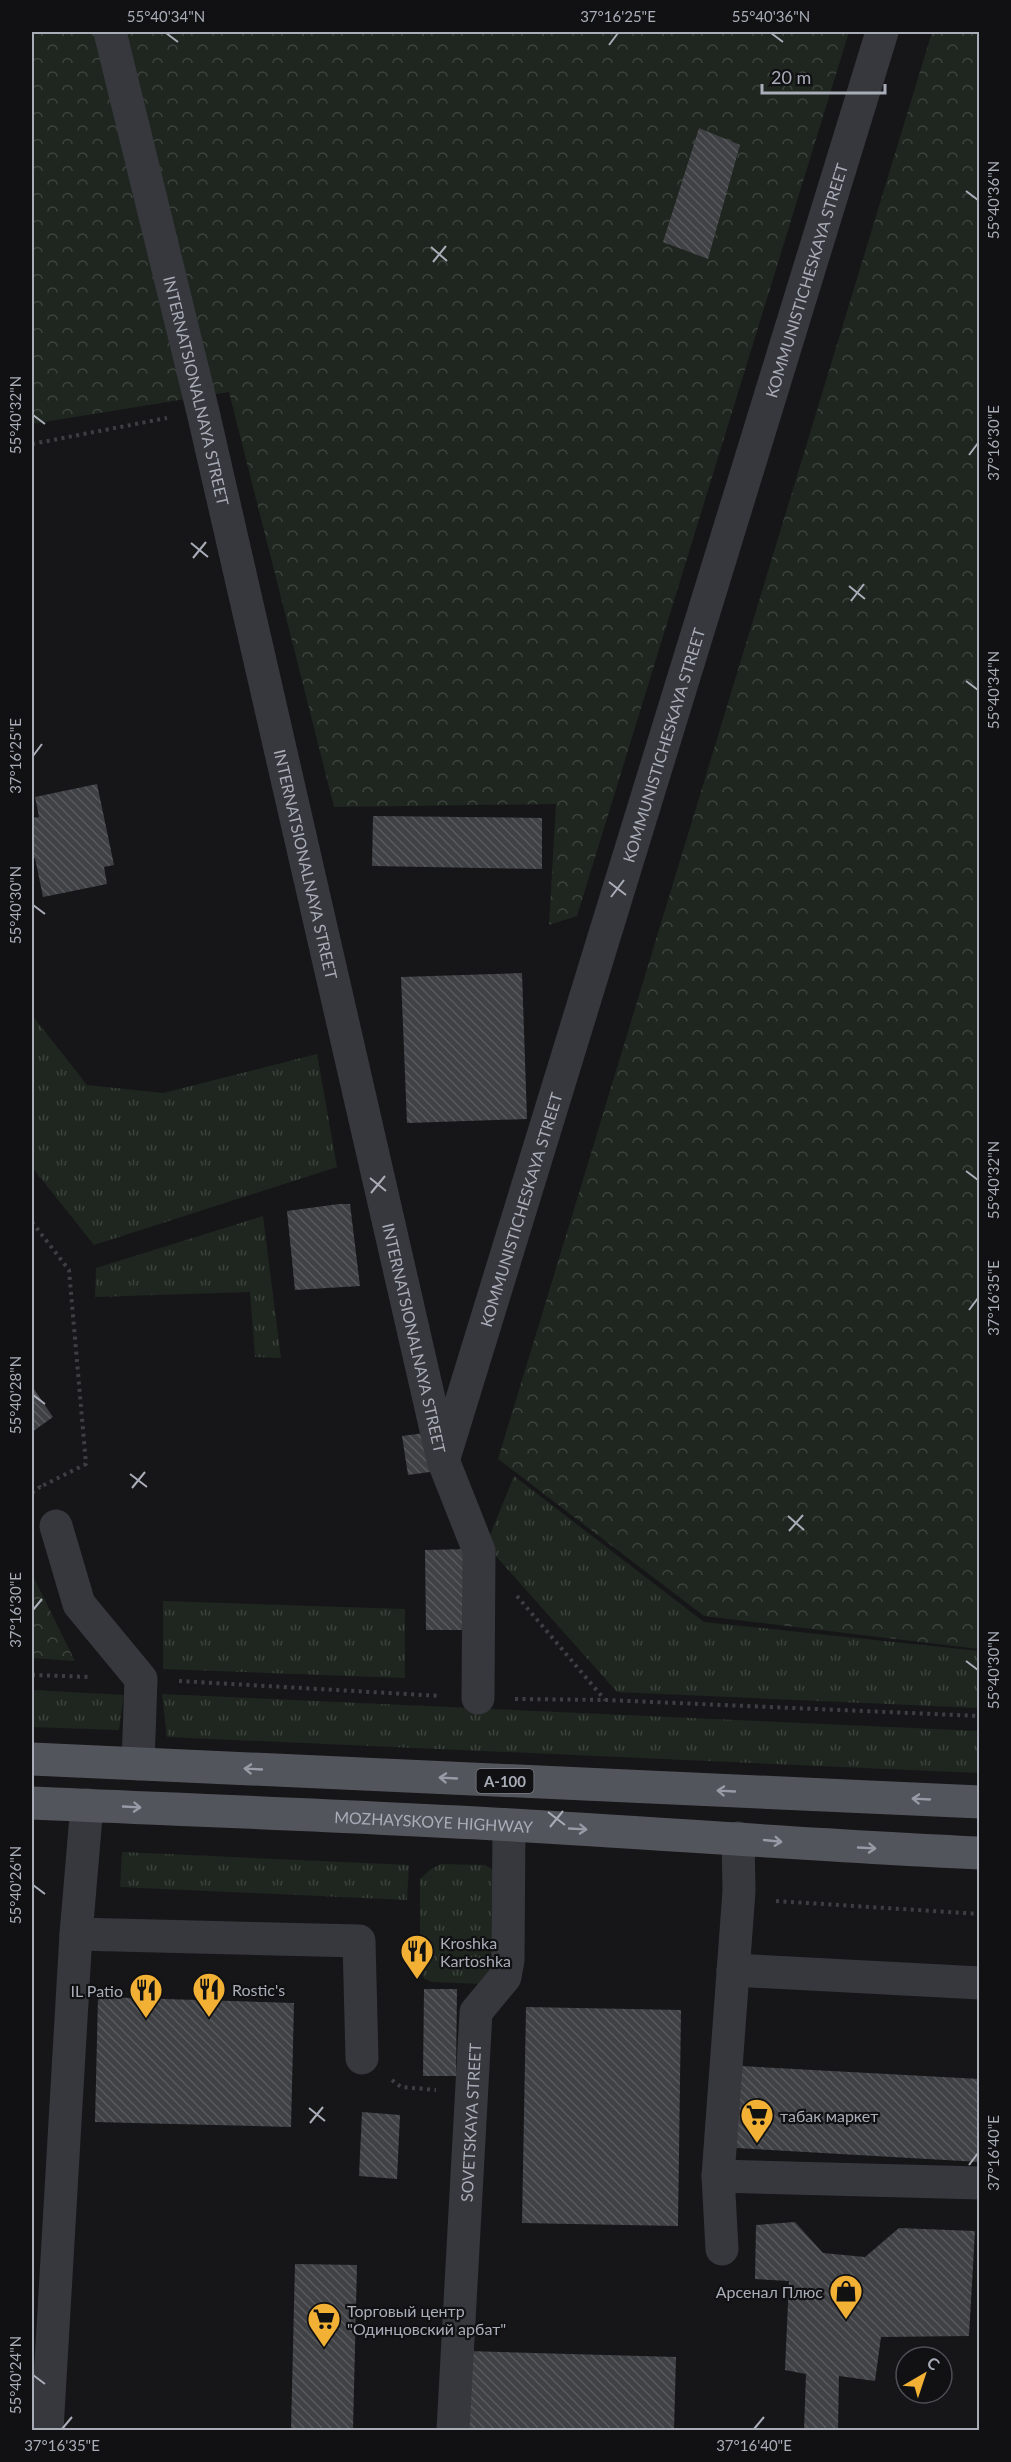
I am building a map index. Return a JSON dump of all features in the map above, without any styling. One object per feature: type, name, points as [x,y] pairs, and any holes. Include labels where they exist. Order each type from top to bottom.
[{"type":"main road","name":"А-100","points":[[32,1759],[980,1802]]},
{"type":"main road","name":"MOZHAYSKOYE HIGHWAY","points":[[32,1803],[509,1825],[738,1838],[808,1845],[980,1853]]},
{"type":"street","name":"INTERNATSIONALNAYA STREET","points":[[110,32],[203,412],[443,1461],[479,1551],[478,1698]]},
{"type":"street","name":"KOMMUNISTICHESKAYA STREET","points":[[443,1461],[882,32]]},
{"type":"street","points":[[56,1526],[79,1604],[141,1679],[138,1764]]},
{"type":"street","points":[[46,2430],[76,1934],[87,1805]]},
{"type":"street","name":"SOVETSKAYA STREET","points":[[453,2430],[476,2012],[505,1977],[508,1960],[509,1825]]},
{"type":"street","points":[[722,2248],[718,2176],[739,1892],[738,1838]]},
{"type":"street","points":[[76,1934],[359,1941],[362,2058]]},
{"type":"street","points":[[733,1970],[980,1983]]},
{"type":"street","points":[[718,2176],[980,2183]]},
{"type":"path","points":[[32,444],[203,412]]},
{"type":"path","points":[[32,1222],[69,1270],[86,1464],[40,1487]]},
{"type":"path","points":[[516,1595],[606,1700]]},
{"type":"path","points":[[362,2058],[401,2087],[440,2091]]},
{"type":"green space","points":[[32,32],[849,32],[577,916],[549,925],[556,804],[334,807],[229,392],[32,424]]},
{"type":"green space","points":[[932,32],[980,32],[979,1649],[704,1616],[498,1459]]},
{"type":"green space","points":[[32,1015],[87,1085],[163,1093],[317,1054],[337,1167],[94,1245],[32,1167]]},
{"type":"green space","points":[[263,1216],[281,1358],[255,1357],[250,1292],[95,1297],[96,1268]]},
{"type":"green space","points":[[514,1476],[704,1622],[979,1651],[979,1708],[617,1692],[486,1545]]},
{"type":"green space","points":[[32,1574],[75,1661],[32,1658]]},
{"type":"green space","points":[[163,1601],[405,1609],[405,1678],[163,1669]]},
{"type":"green space","points":[[32,1690],[124,1695],[119,1730],[32,1727]]},
{"type":"green space","points":[[162,1694],[979,1731],[979,1773],[167,1737]]},
{"type":"green space","points":[[122,1852],[409,1865],[407,1900],[120,1887]]},
{"type":"green space","points":[[441,1864],[485,1865],[497,1872],[502,1960],[482,1984],[432,1982],[424,1979],[420,1968],[420,1879]]},
{"type":"building","points":[[699,128],[740,145],[708,259],[663,242]]},
{"type":"building","points":[[97,784],[114,865],[104,867],[107,884],[43,897],[35,858],[32,859],[32,818],[39,817],[35,797]]},
{"type":"building","points":[[373,816],[542,818],[542,869],[372,866]]},
{"type":"building","points":[[522,973],[527,1119],[407,1123],[401,977]]},
{"type":"building","points":[[350,1204],[360,1286],[295,1290],[287,1211]]},
{"type":"building","points":[[32,1386],[53,1417],[32,1432]]},
{"type":"building","points":[[432,1432],[437,1471],[408,1475],[402,1436]]},
{"type":"building","points":[[469,1549],[470,1630],[426,1630],[425,1550]]},
{"type":"building","points":[[424,1989],[457,1989],[456,2076],[423,2076]]},
{"type":"building","points":[[98,1997],[294,2003],[291,2127],[95,2122]]},
{"type":"building","points":[[526,2007],[681,2010],[678,2226],[522,2223]]},
{"type":"building","points":[[741,2066],[980,2079],[980,2162],[736,2148]]},
{"type":"building","points":[[362,2112],[400,2115],[397,2179],[359,2176]]},
{"type":"building","points":[[795,2222],[823,2253],[865,2257],[899,2228],[975,2231],[969,2336],[881,2337],[875,2381],[839,2376],[838,2430],[804,2430],[806,2374],[785,2370],[789,2281],[755,2279],[756,2225]]},
{"type":"building","name":"Торговый центр \"Одинцовский арбат\"","points":[[295,2264],[357,2265],[353,2430],[291,2430]]},
{"type":"building","points":[[468,2351],[676,2357],[674,2430],[466,2430]]},
{"type":"place","name":"Kroshka Kartoshka","points":[[417,1980]]},
{"type":"place","name":"Rostic's","points":[[209,2018]]},
{"type":"place","name":"IL Patio","points":[[146,2019]]},
{"type":"place","name":"табак маркет","points":[[757,2144]]},
{"type":"place","name":"Арсенал Плюс","points":[[846,2320]]},
{"type":"place","name":"Торговый центр \"Одинцовский арбат\"","points":[[324,2348]]}]
